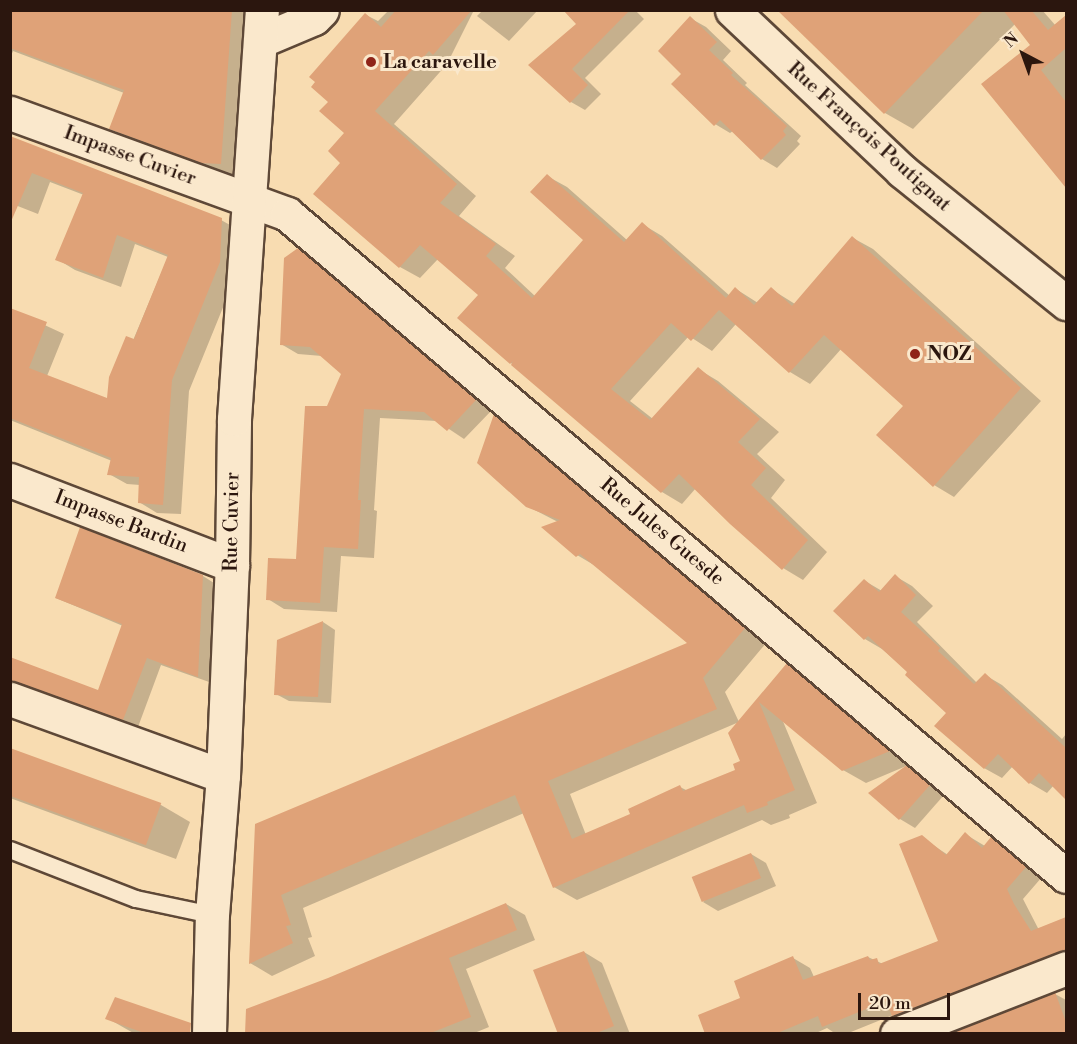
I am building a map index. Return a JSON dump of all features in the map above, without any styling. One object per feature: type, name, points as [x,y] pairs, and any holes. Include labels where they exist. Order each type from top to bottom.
[{"type":"street","points":[[262,25],[314,18],[322,10]]},
{"type":"street","name":"Rue François Poutignat","points":[[732,10],[902,171],[1066,303]]},
{"type":"street","name":"Rue Cuvier","points":[[209,1034],[212,915],[223,776],[232,565],[234,419],[262,25]]},
{"type":"street","name":"Impasse Cuvier","points":[[10,113],[250,200]]},
{"type":"street","name":"Rue Jules Guesde","points":[[250,200],[287,214],[1066,876]]},
{"type":"street","name":"Impasse Bardin","points":[[10,480],[232,565]]},
{"type":"street","points":[[10,699],[223,776]]},
{"type":"street","points":[[897,1034],[1066,968]]},
{"type":"lane","points":[[10,850],[136,899],[212,915]]},
{"type":"building","points":[[10,10],[232,10],[221,164],[201,163],[109,129],[124,90],[10,48]]},
{"type":"building","points":[[396,10],[472,10],[433,55],[429,51],[375,111],[457,184],[440,203],[496,244],[486,256],[532,298],[583,240],[530,192],[547,174],[624,242],[642,222],[726,298],[735,287],[754,305],[771,287],[792,306],[852,236],[1021,388],[933,487],[876,435],[903,406],[824,335],[789,373],[719,310],[691,341],[671,323],[611,389],[650,420],[698,367],[760,419],[738,442],[766,468],[751,485],[808,540],[782,570],[730,524],[679,474],[661,493],[511,365],[513,361],[510,364],[457,318],[478,295],[420,245],[399,268],[313,194],[340,163],[328,151],[344,133],[319,111],[328,102],[311,87],[315,82],[309,77],[365,13],[381,27]]},
{"type":"building","points":[[563,10],[630,10],[572,69],[588,85],[570,103],[528,65],[576,24]]},
{"type":"building","points":[[777,10],[984,10],[884,114]]},
{"type":"building","points":[[1003,10],[1031,10],[1048,30],[1066,15],[1066,48],[1041,70],[1066,102],[1066,188],[981,84],[1030,45]]},
{"type":"building","points":[[690,16],[717,42],[709,50],[733,73],[731,75],[787,126],[783,131],[786,135],[761,160],[720,120],[714,126],[671,84],[681,74],[658,51]]},
{"type":"building","points":[[10,136],[222,218],[220,262],[172,380],[163,505],[138,503],[139,477],[107,475],[111,458],[10,418],[10,308],[47,322],[29,368],[107,398],[109,377],[126,336],[134,339],[168,255],[117,235],[103,278],[55,260],[83,193],[32,173],[10,224]]},
{"type":"building","points":[[298,248],[476,400],[447,431],[424,412],[364,409],[358,500],[361,500],[358,549],[324,547],[320,603],[266,600],[268,558],[296,559],[305,406],[327,406],[341,374],[310,347],[280,345],[284,258]]},
{"type":"building","points":[[494,414],[745,628],[703,678],[717,709],[548,781],[572,839],[630,814],[628,809],[680,785],[683,791],[735,770],[733,764],[740,761],[728,733],[787,663],[890,751],[842,771],[759,702],[795,790],[767,802],[768,805],[747,813],[744,805],[553,888],[515,795],[281,895],[291,925],[286,926],[293,943],[249,964],[255,824],[687,643],[580,554],[576,557],[541,527],[560,520],[526,507],[477,463]]},
{"type":"building","points":[[80,527],[203,575],[198,677],[147,658],[123,720],[10,681],[10,657],[98,690],[122,624],[55,598]]},
{"type":"building","points":[[895,574],[916,595],[901,612],[940,648],[938,651],[974,684],[985,673],[1066,748],[1066,800],[1039,773],[1029,784],[998,754],[984,769],[934,726],[946,713],[905,675],[907,672],[868,636],[864,640],[833,611],[864,579],[879,592]]},
{"type":"building","points":[[323,621],[318,697],[274,695],[277,640]]},
{"type":"building","points":[[10,748],[161,803],[146,845],[10,796]]},
{"type":"building","points":[[907,765],[930,785],[899,820],[868,793]]},
{"type":"building","points":[[965,832],[982,848],[991,837],[1026,867],[1007,889],[1014,904],[1031,931],[1066,917],[1066,950],[892,1016],[886,1001],[822,1027],[818,1016],[775,1034],[705,1034],[698,1015],[740,998],[734,981],[793,956],[803,980],[868,956],[870,960],[877,958],[879,964],[938,941],[899,844],[922,835],[946,855]]},
{"type":"building","points":[[751,853],[761,878],[702,902],[692,877]]},
{"type":"building","points":[[506,903],[517,930],[449,958],[471,1017],[428,1034],[245,1034],[246,1009],[328,978]]},
{"type":"building","points":[[584,951],[614,1026],[594,1034],[558,1034],[533,970]]},
{"type":"building","points":[[1055,992],[1066,1022],[1066,1034],[950,1034]]},
{"type":"building","points":[[115,997],[191,1023],[190,1034],[147,1034],[105,1019]]},
{"type":"place","name":"La caravelle","points":[[371,62]]},
{"type":"place","name":"NOZ","points":[[915,354]]}]
